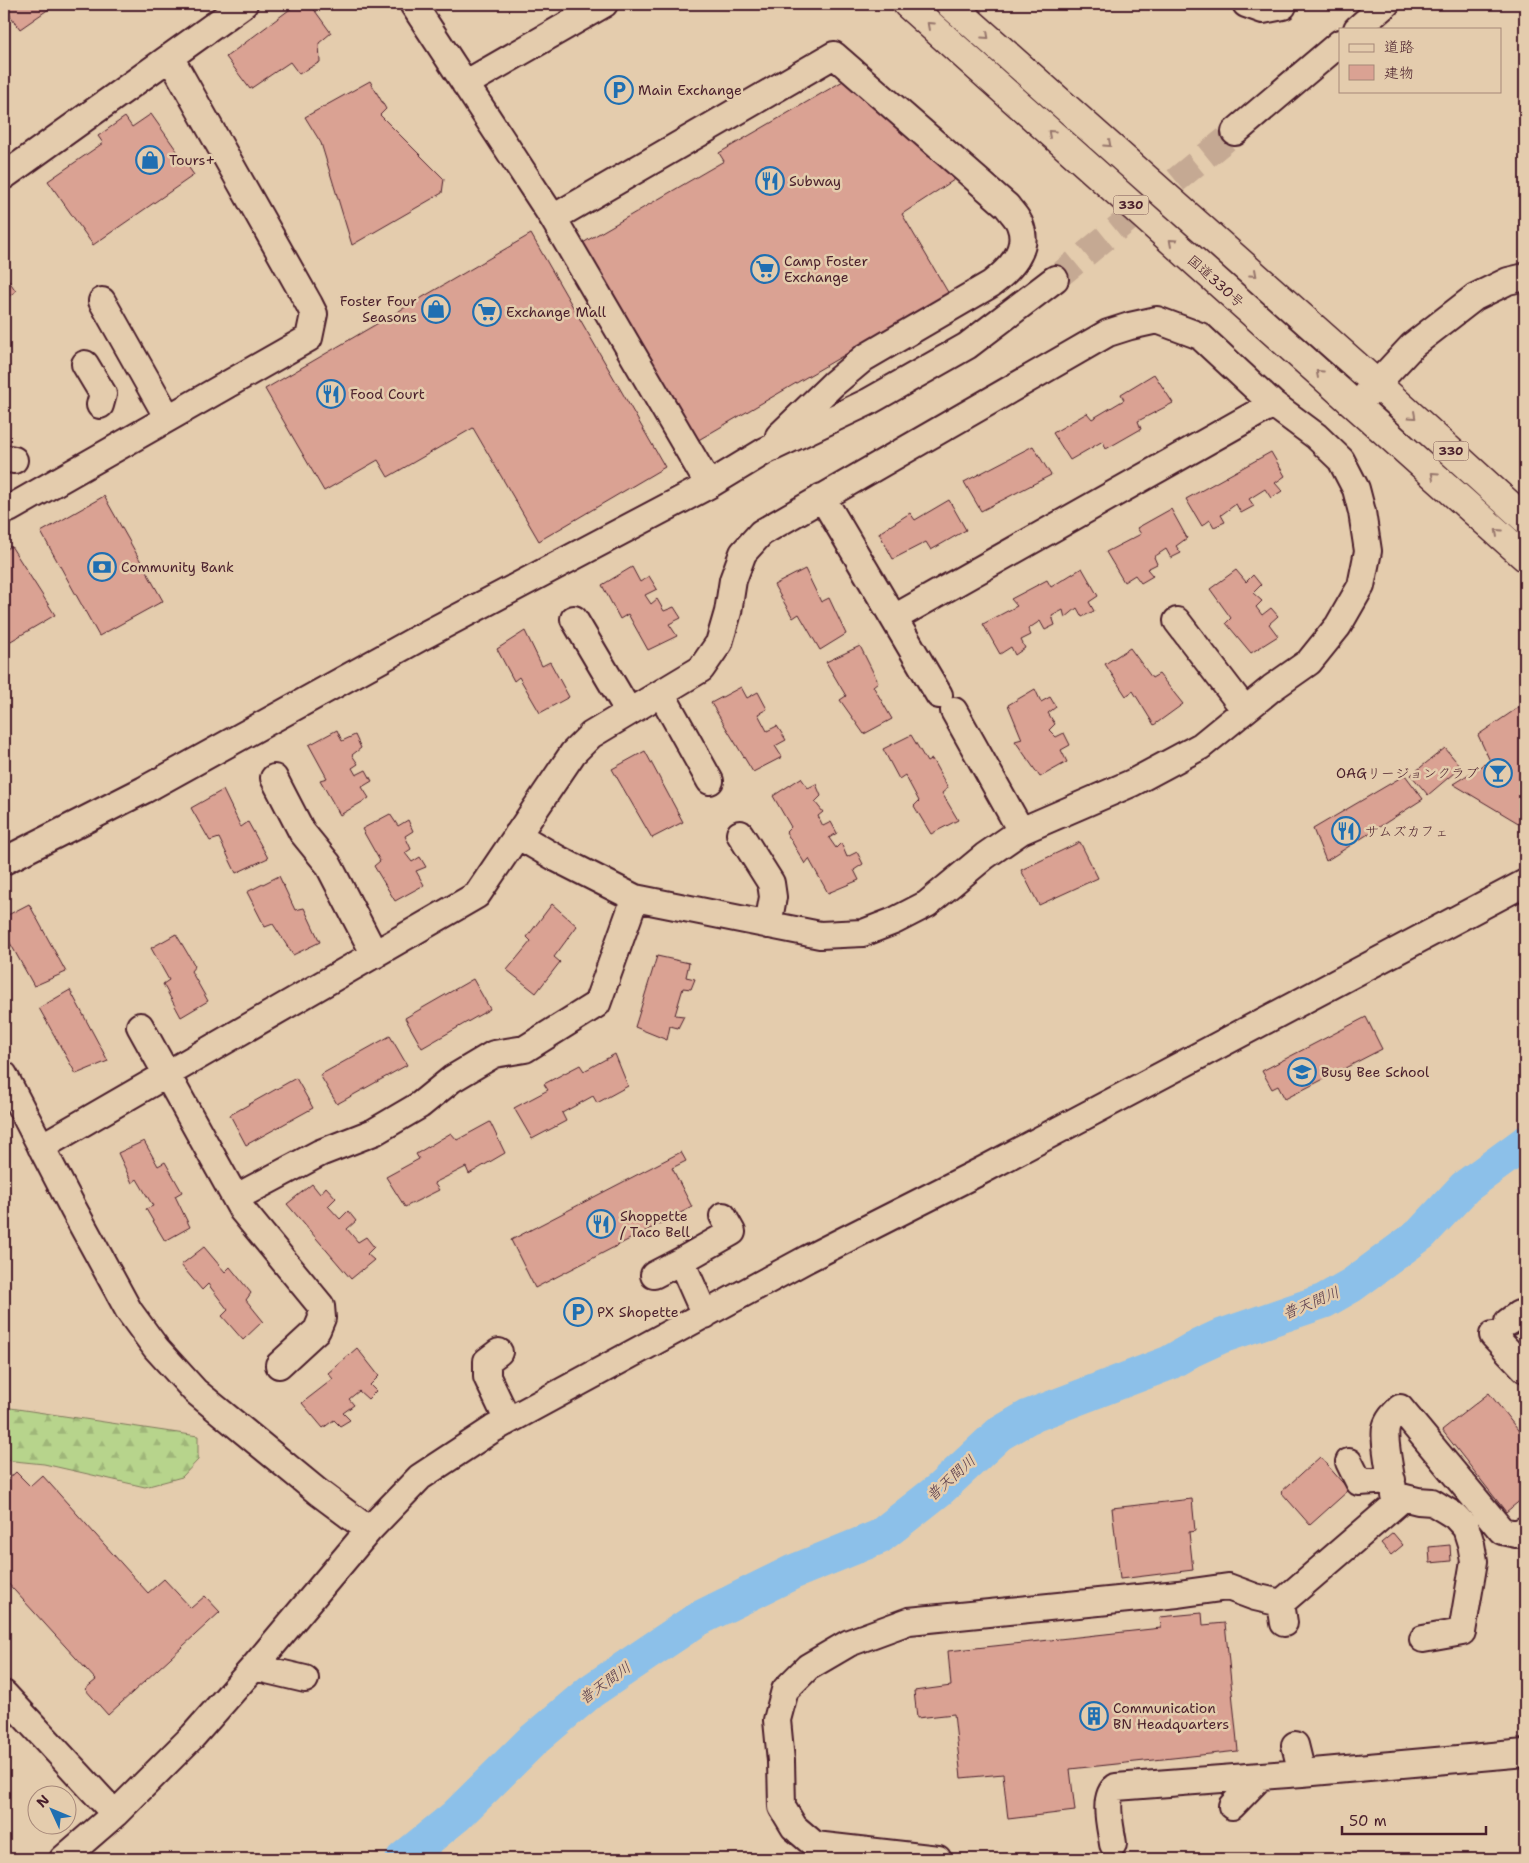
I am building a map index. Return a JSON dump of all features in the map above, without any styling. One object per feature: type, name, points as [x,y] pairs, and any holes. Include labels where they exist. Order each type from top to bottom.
[{"type":"highway","name":"国道330号","points":[[907,4],[1525,557]]},
{"type":"highway","name":"330","points":[[950,4],[1378,384],[1525,519]]},
{"type":"street","points":[[4,176],[244,4]]},
{"type":"street","points":[[413,4],[553,218],[709,485]]},
{"type":"street","points":[[465,84],[604,4]]},
{"type":"street","points":[[1246,4],[1263,10],[1283,6]]},
{"type":"street","points":[[1358,28],[1386,4]]},
{"type":"street","points":[[1235,132],[1339,44]]},
{"type":"street","points":[[553,218],[834,55],[1007,206],[1020,225],[1022,241],[1019,255],[1005,273],[991,284],[864,358],[833,384],[765,451]]},
{"type":"street","points":[[4,507],[9,509],[308,338],[313,325],[314,314],[309,304],[170,57]]},
{"type":"street","points":[[1356,406],[1413,345],[1475,297],[1508,281],[1525,277]]},
{"type":"street","points":[[4,860],[144,790],[421,637],[709,485],[765,451],[868,402],[967,346],[1055,279]]},
{"type":"street","points":[[102,301],[168,418]]},
{"type":"street","points":[[41,1147],[477,895],[517,835],[573,753],[591,735],[701,669],[719,643],[728,612],[733,580],[743,553],[761,533],[1108,333],[1157,320],[1200,336],[1273,404],[1316,436],[1341,460],[1356,488],[1368,551],[1361,586],[1338,626],[1309,662],[1200,746],[1132,783],[1021,831],[985,856],[927,904],[894,922],[863,933],[820,935],[635,898],[558,859],[517,835]]},
{"type":"street","points":[[85,364],[103,394],[100,405]]},
{"type":"street","points":[[894,618],[1273,404]]},
{"type":"street","points":[[822,497],[947,703],[1021,831]]},
{"type":"street","points":[[574,619],[629,712]]},
{"type":"street","points":[[1177,621],[1245,710]]},
{"type":"street","points":[[661,693],[710,781]]},
{"type":"street","points":[[274,778],[302,832],[328,864],[375,954]]},
{"type":"street","points":[[740,834],[771,883],[773,897],[768,925]]},
{"type":"street","points":[[63,1859],[115,1814],[193,1736],[254,1667],[369,1530],[420,1477],[508,1421],[705,1315],[1525,883]]},
{"type":"street","points":[[236,1197],[320,1153],[374,1132],[420,1105],[452,1079],[494,1054],[525,1049],[597,1004],[635,898]]},
{"type":"street","points":[[140,1026],[242,1210],[321,1306],[322,1318],[317,1330],[279,1365]]},
{"type":"street","points":[[4,1075],[129,1311],[156,1348],[195,1390],[318,1492],[369,1530]]},
{"type":"street","points":[[654,1275],[732,1232],[723,1216]]},
{"type":"street","points":[[681,1261],[705,1315]]},
{"type":"street","points":[[1507,1324],[1525,1369]]},
{"type":"street","points":[[499,1352],[487,1361],[487,1377],[508,1421]]},
{"type":"street","points":[[938,1859],[815,1845],[794,1827],[782,1807],[781,1761],[777,1720],[785,1690],[808,1668],[849,1643],[909,1621],[1178,1594],[1228,1587],[1255,1597],[1283,1613],[1396,1504],[1386,1440],[1386,1428],[1392,1416],[1400,1408],[1502,1531],[1516,1534],[1525,1530]]},
{"type":"street","points":[[1349,1462],[1359,1482],[1393,1487],[1418,1501],[1432,1502],[1455,1516],[1466,1528],[1474,1561],[1462,1632],[1423,1639]]},
{"type":"street","points":[[254,1667],[305,1679]]},
{"type":"street","points":[[4,1694],[115,1814]]},
{"type":"street","points":[[1295,1745],[1302,1773]]},
{"type":"street","points":[[1112,1844],[1108,1798],[1111,1790],[1116,1787],[1525,1753]]},
{"type":"street","points":[[1232,1806],[1261,1776]]},
{"type":"green space","points":[[4,1407],[198,1436],[198,1460],[182,1477],[145,1487],[44,1464],[4,1460]]},
{"type":"building","points":[[4,4],[56,4],[20,29],[4,7]]},
{"type":"building","points":[[297,4],[310,4],[331,33],[319,43],[320,62],[299,74],[290,62],[250,89],[226,57]]},
{"type":"building","name":"Camp Foster Exchange","points":[[850,77],[960,176],[902,214],[949,294],[695,442],[581,244],[724,161],[719,153]]},
{"type":"building","points":[[370,81],[386,109],[380,115],[444,179],[442,193],[352,245],[321,143],[305,117]]},
{"type":"building","points":[[151,114],[194,175],[93,245],[48,181],[103,143],[98,136],[125,117],[132,127]]},
{"type":"building","name":"Exchange Mall","points":[[531,234],[665,467],[539,541],[473,428],[388,477],[378,460],[324,491],[265,389]]},
{"type":"building","points":[[4,274],[16,291],[4,300]]},
{"type":"building","points":[[1154,374],[1173,403],[1138,421],[1141,429],[1106,449],[1103,441],[1070,460],[1053,433],[1087,413],[1092,419],[1124,400],[1121,394]]},
{"type":"building","points":[[1033,446],[1051,475],[981,511],[964,482]]},
{"type":"building","points":[[1271,452],[1285,476],[1275,483],[1282,491],[1271,498],[1265,489],[1249,499],[1254,506],[1241,513],[1236,504],[1221,515],[1225,522],[1214,527],[1210,520],[1202,526],[1186,499]]},
{"type":"building","name":"Community Bank","points":[[104,496],[163,601],[99,636],[41,532]]},
{"type":"building","points":[[949,500],[966,530],[931,550],[926,542],[893,559],[879,533],[910,513],[915,520]]},
{"type":"building","points":[[1171,509],[1187,538],[1176,546],[1181,553],[1171,558],[1166,549],[1154,557],[1157,564],[1147,569],[1153,576],[1141,583],[1135,575],[1124,582],[1106,552],[1141,534],[1137,528]]},
{"type":"building","points":[[11,546],[55,615],[4,645],[4,551]]},
{"type":"building","points":[[632,567],[640,582],[649,576],[657,589],[645,595],[651,604],[657,599],[664,611],[674,607],[681,618],[669,624],[677,636],[648,650],[628,614],[620,619],[602,585]]},
{"type":"building","points":[[1082,568],[1098,596],[1089,602],[1094,611],[1082,617],[1077,608],[1065,618],[1063,610],[1052,616],[1055,625],[1045,630],[1040,621],[1028,629],[1031,635],[1021,640],[1025,648],[1015,655],[1011,647],[1000,654],[983,624],[1017,606],[1011,599],[1047,580],[1051,587]]},
{"type":"building","points":[[805,569],[821,602],[829,598],[846,634],[820,650],[799,614],[793,618],[774,585]]},
{"type":"building","points":[[1236,570],[1246,582],[1253,575],[1261,585],[1253,593],[1262,601],[1256,607],[1262,615],[1271,608],[1278,616],[1269,624],[1278,636],[1251,653],[1226,623],[1231,618],[1210,589]]},
{"type":"building","points":[[525,631],[542,666],[550,662],[569,697],[540,713],[519,677],[514,681],[497,649]]},
{"type":"building","points":[[860,646],[878,682],[873,686],[892,719],[864,734],[840,700],[846,696],[826,662]]},
{"type":"building","points":[[1130,648],[1152,678],[1159,674],[1183,704],[1154,725],[1133,691],[1126,696],[1105,664]]},
{"type":"building","points":[[741,687],[747,698],[758,692],[767,709],[758,714],[767,731],[777,726],[786,740],[775,746],[782,757],[753,772],[711,703]]},
{"type":"building","points":[[1035,689],[1041,702],[1050,697],[1056,707],[1048,713],[1055,724],[1049,730],[1056,737],[1064,733],[1070,745],[1061,750],[1067,762],[1040,777],[1015,741],[1022,739],[1008,705]]},
{"type":"building","name":"OAGリージョンクラブ","points":[[1525,703],[1525,827],[1453,784],[1490,761],[1478,735]]},
{"type":"building","points":[[337,730],[342,741],[355,735],[361,748],[352,755],[358,764],[352,768],[356,775],[366,770],[372,781],[362,787],[369,798],[340,815],[320,780],[327,778],[309,745]]},
{"type":"building","points":[[911,735],[927,762],[932,759],[948,788],[942,793],[958,820],[931,834],[914,806],[919,801],[905,775],[899,779],[883,749]]},
{"type":"building","points":[[1445,748],[1461,767],[1428,795],[1411,775]]},
{"type":"building","points":[[645,751],[683,822],[652,838],[612,769]]},
{"type":"building","points":[[1405,775],[1423,799],[1326,861],[1313,829]]},
{"type":"building","points":[[801,778],[808,788],[816,784],[821,796],[815,802],[823,812],[818,816],[823,826],[831,822],[837,833],[829,838],[836,848],[841,843],[847,857],[857,852],[863,864],[854,870],[859,880],[828,893],[809,859],[805,864],[786,832],[791,827],[773,796]]},
{"type":"building","points":[[223,790],[241,827],[248,822],[268,858],[236,873],[219,838],[210,841],[191,808]]},
{"type":"building","points":[[390,814],[398,826],[408,820],[413,831],[405,836],[411,849],[405,853],[412,862],[420,857],[426,867],[416,871],[424,885],[395,901],[374,866],[380,861],[362,829]]},
{"type":"building","points":[[1080,842],[1098,878],[1039,905],[1021,870]]},
{"type":"building","points":[[279,876],[295,910],[304,908],[320,942],[293,955],[273,924],[265,927],[247,892]]},
{"type":"building","points":[[29,904],[66,972],[34,986],[4,932],[4,917]]},
{"type":"building","points":[[552,904],[577,926],[554,957],[560,962],[536,993],[507,970],[531,941],[527,937]]},
{"type":"building","points":[[176,934],[195,966],[191,971],[208,1001],[181,1017],[163,984],[169,980],[151,948]]},
{"type":"building","points":[[657,956],[689,963],[686,977],[695,979],[691,989],[683,988],[675,1015],[684,1016],[678,1028],[670,1026],[667,1040],[635,1027]]},
{"type":"building","points":[[473,979],[490,1009],[422,1048],[405,1018]]},
{"type":"building","points":[[70,990],[108,1061],[76,1074],[39,1008]]},
{"type":"building","points":[[1366,1017],[1382,1049],[1285,1099],[1278,1086],[1272,1089],[1262,1071]]},
{"type":"building","points":[[390,1036],[407,1065],[337,1104],[320,1075]]},
{"type":"building","points":[[615,1054],[628,1086],[597,1103],[593,1096],[562,1113],[566,1121],[532,1139],[514,1108],[548,1090],[544,1084],[580,1065],[584,1071]]},
{"type":"building","points":[[296,1078],[313,1108],[246,1145],[230,1115]]},
{"type":"building","points":[[490,1122],[505,1153],[469,1174],[466,1167],[434,1183],[439,1190],[405,1207],[386,1177],[419,1159],[416,1154],[451,1133],[457,1140]]},
{"type":"building","points":[[144,1141],[158,1166],[165,1162],[182,1192],[175,1196],[190,1227],[165,1241],[146,1209],[153,1206],[137,1179],[132,1183],[118,1153]]},
{"type":"building","name":"Shoppette / Taco Bell","points":[[681,1152],[686,1161],[672,1168],[692,1207],[535,1288],[511,1240]]},
{"type":"building","points":[[312,1184],[320,1194],[326,1187],[336,1198],[328,1206],[340,1219],[348,1211],[356,1221],[347,1229],[358,1242],[366,1237],[374,1247],[367,1254],[374,1260],[351,1279],[287,1204]]},
{"type":"building","points":[[204,1247],[225,1272],[230,1267],[251,1293],[246,1300],[263,1321],[243,1340],[222,1316],[228,1310],[208,1284],[202,1290],[181,1265]]},
{"type":"building","points":[[357,1348],[379,1376],[370,1385],[376,1391],[368,1399],[359,1391],[349,1399],[354,1405],[343,1413],[350,1420],[340,1426],[334,1420],[323,1428],[302,1403],[333,1379],[328,1373]]},
{"type":"building","points":[[1489,1393],[1525,1439],[1525,1504],[1522,1499],[1506,1512],[1442,1430]]},
{"type":"building","points":[[1320,1457],[1349,1490],[1310,1525],[1281,1492]]},
{"type":"building","points":[[16,1472],[30,1486],[42,1475],[148,1593],[164,1579],[191,1608],[205,1596],[220,1612],[108,1715],[85,1689],[96,1680],[4,1579],[4,1483]]},
{"type":"building","points":[[1192,1499],[1195,1531],[1189,1532],[1193,1570],[1120,1579],[1112,1508]]},
{"type":"building","points":[[1393,1533],[1403,1545],[1391,1555],[1381,1543]]},
{"type":"building","points":[[1450,1545],[1451,1561],[1430,1563],[1429,1547]]},
{"type":"building","name":"Communication BN Headquarters","points":[[1202,1613],[1203,1625],[1225,1623],[1238,1751],[1070,1769],[1075,1811],[1008,1819],[1003,1774],[961,1778],[954,1714],[917,1718],[914,1691],[951,1686],[948,1651],[1161,1628],[1160,1617]]},
{"type":"waterway","name":"普天間川","points":[[403,1859],[456,1816],[532,1741],[591,1691],[698,1619],[793,1572],[879,1537],[940,1489],[999,1434],[1028,1417],[1169,1363],[1219,1337],[1324,1301],[1352,1285],[1421,1234],[1465,1187],[1525,1143]]},
{"type":"tunnel","points":[[1055,279],[1235,132]]},
{"type":"place","name":"Main Exchange","points":[[619,90]]},
{"type":"place","name":"Tours+","points":[[150,160]]},
{"type":"place","name":"Subway","points":[[770,181]]},
{"type":"place","name":"Camp Foster Exchange","points":[[765,269]]},
{"type":"place","name":"Foster Four Seasons","points":[[436,309]]},
{"type":"place","name":"Exchange Mall","points":[[487,312]]},
{"type":"place","name":"Food Court","points":[[331,394]]},
{"type":"place","name":"Community Bank","points":[[102,567]]},
{"type":"place","name":"OAGリージョンクラブ","points":[[1498,773]]},
{"type":"place","name":"サムズカフェ","points":[[1346,831]]},
{"type":"place","name":"Busy Bee School","points":[[1302,1072]]},
{"type":"place","name":"Shoppette / Taco Bell","points":[[601,1224]]},
{"type":"place","name":"PX Shopette","points":[[578,1312]]},
{"type":"place","name":"Communication BN Headquarters","points":[[1094,1716]]}]
